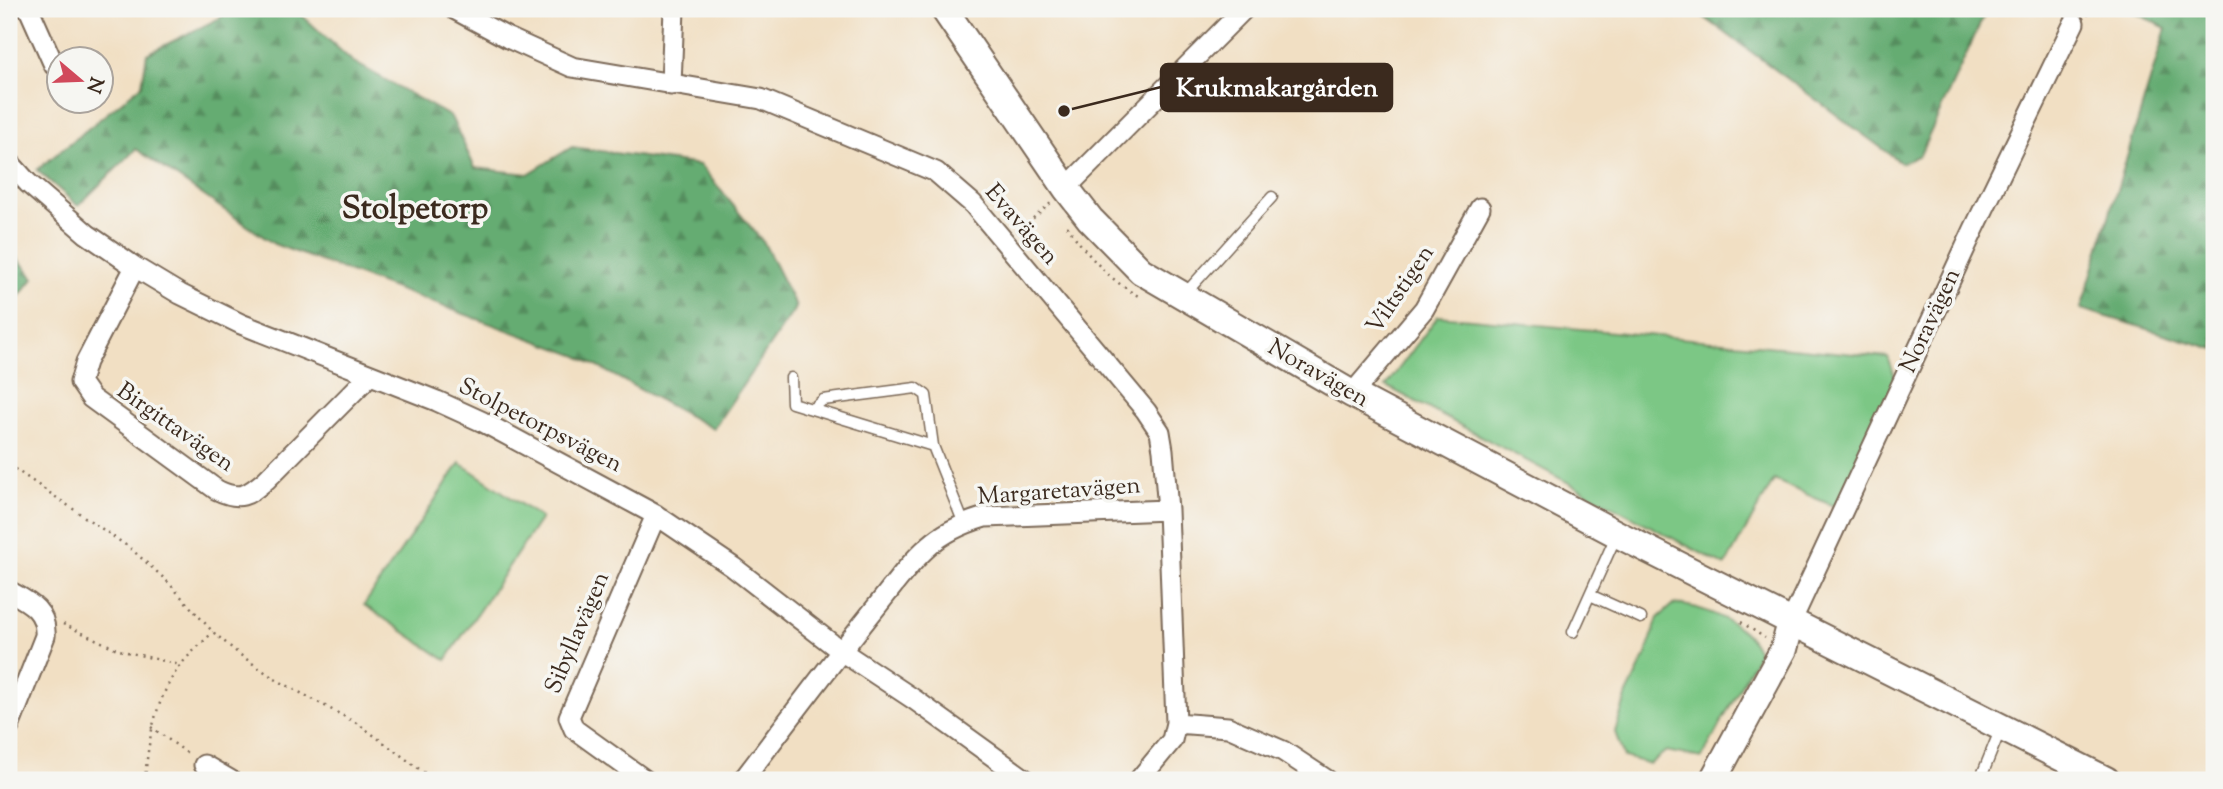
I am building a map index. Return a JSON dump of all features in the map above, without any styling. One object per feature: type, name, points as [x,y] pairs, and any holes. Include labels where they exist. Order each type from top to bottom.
[{"type":"street","points":[[29,9],[46,47]]},
{"type":"street","name":"Evavägen","points":[[454,9],[508,38],[572,67],[761,99],[924,166],[973,204],[1146,411],[1160,432],[1168,510],[1176,723],[1172,740],[1139,780]]},
{"type":"street","points":[[671,85],[674,9]]},
{"type":"street","name":"Noravägen","points":[[944,9],[1059,195],[1090,219],[1142,271],[1352,394],[1617,534],[2106,780]]},
{"type":"street","points":[[1059,195],[1244,9]]},
{"type":"street","name":"Noravägen","points":[[1791,621],[1974,229],[2074,23]]},
{"type":"street","name":"Stolpetorpsvägen","points":[[9,162],[59,211],[135,267],[180,294],[241,324],[483,422],[656,515],[733,567],[841,651],[915,700],[1026,780]]},
{"type":"street","name":"Viltstigen","points":[[1352,394],[1424,309],[1480,208]]},
{"type":"street","name":"Birgittavägen","points":[[135,267],[86,362],[80,382],[90,398],[232,498],[249,494],[266,480],[370,375]]},
{"type":"street","name":"Margaretavägen","points":[[841,651],[929,545],[964,524],[985,517],[1018,514],[1168,510]]},
{"type":"street","name":"Sibyllavägen","points":[[645,780],[574,729],[569,717],[656,515]]},
{"type":"street","points":[[9,591],[33,604],[46,625],[46,636],[9,727]]},
{"type":"street","points":[[1713,780],[1784,649],[1791,621]]},
{"type":"street","points":[[743,780],[841,651]]},
{"type":"street","points":[[1176,723],[1228,727],[1283,751],[1327,780]]},
{"type":"street","points":[[204,765],[230,780]]},
{"type":"lane","points":[[1183,296],[1272,197]]},
{"type":"lane","points":[[791,378],[792,403],[933,446]]},
{"type":"lane","points":[[812,409],[822,400],[916,388],[926,395],[933,446],[964,524]]},
{"type":"lane","points":[[1573,632],[1617,534]]},
{"type":"lane","points":[[1590,595],[1641,618]]},
{"type":"lane","points":[[1980,780],[2001,727]]},
{"type":"path","points":[[1005,242],[1059,195]]},
{"type":"path","points":[[9,465],[130,548],[166,580],[214,632],[254,665],[360,725],[434,780]]},
{"type":"path","points":[[46,625],[62,624],[119,650],[180,665]]},
{"type":"path","points":[[145,780],[151,727],[163,695],[180,665],[214,632]]},
{"type":"path","points":[[151,727],[204,765]]},
{"type":"green space","points":[[232,9],[295,9],[352,61],[451,117],[475,168],[528,174],[572,147],[700,165],[764,243],[796,307],[713,429],[578,356],[274,244],[136,149],[78,206],[37,170],[104,116],[116,116],[116,106],[142,85],[147,54],[220,18]]},
{"type":"green space","points":[[1693,9],[1987,9],[1920,155],[1902,163]]},
{"type":"green space","points":[[2128,9],[2214,9],[2214,349],[2081,309],[2166,28]]},
{"type":"green space","points":[[9,243],[13,253],[34,278],[9,308]]},
{"type":"green space","points":[[1438,316],[1888,357],[1897,382],[1838,508],[1774,480],[1725,566],[1386,386]]},
{"type":"green space","points":[[460,463],[541,518],[446,660],[364,605]]},
{"type":"green space","points":[[1674,604],[1702,610],[1731,623],[1746,634],[1759,652],[1702,758],[1666,751],[1650,764],[1624,757],[1615,732],[1627,694],[1645,657],[1658,618]]},
{"type":"place","name":"Krukmakargården","points":[[1064,111]]},
{"type":"district","name":"Stolpetorp","points":[[415,210]]}]
